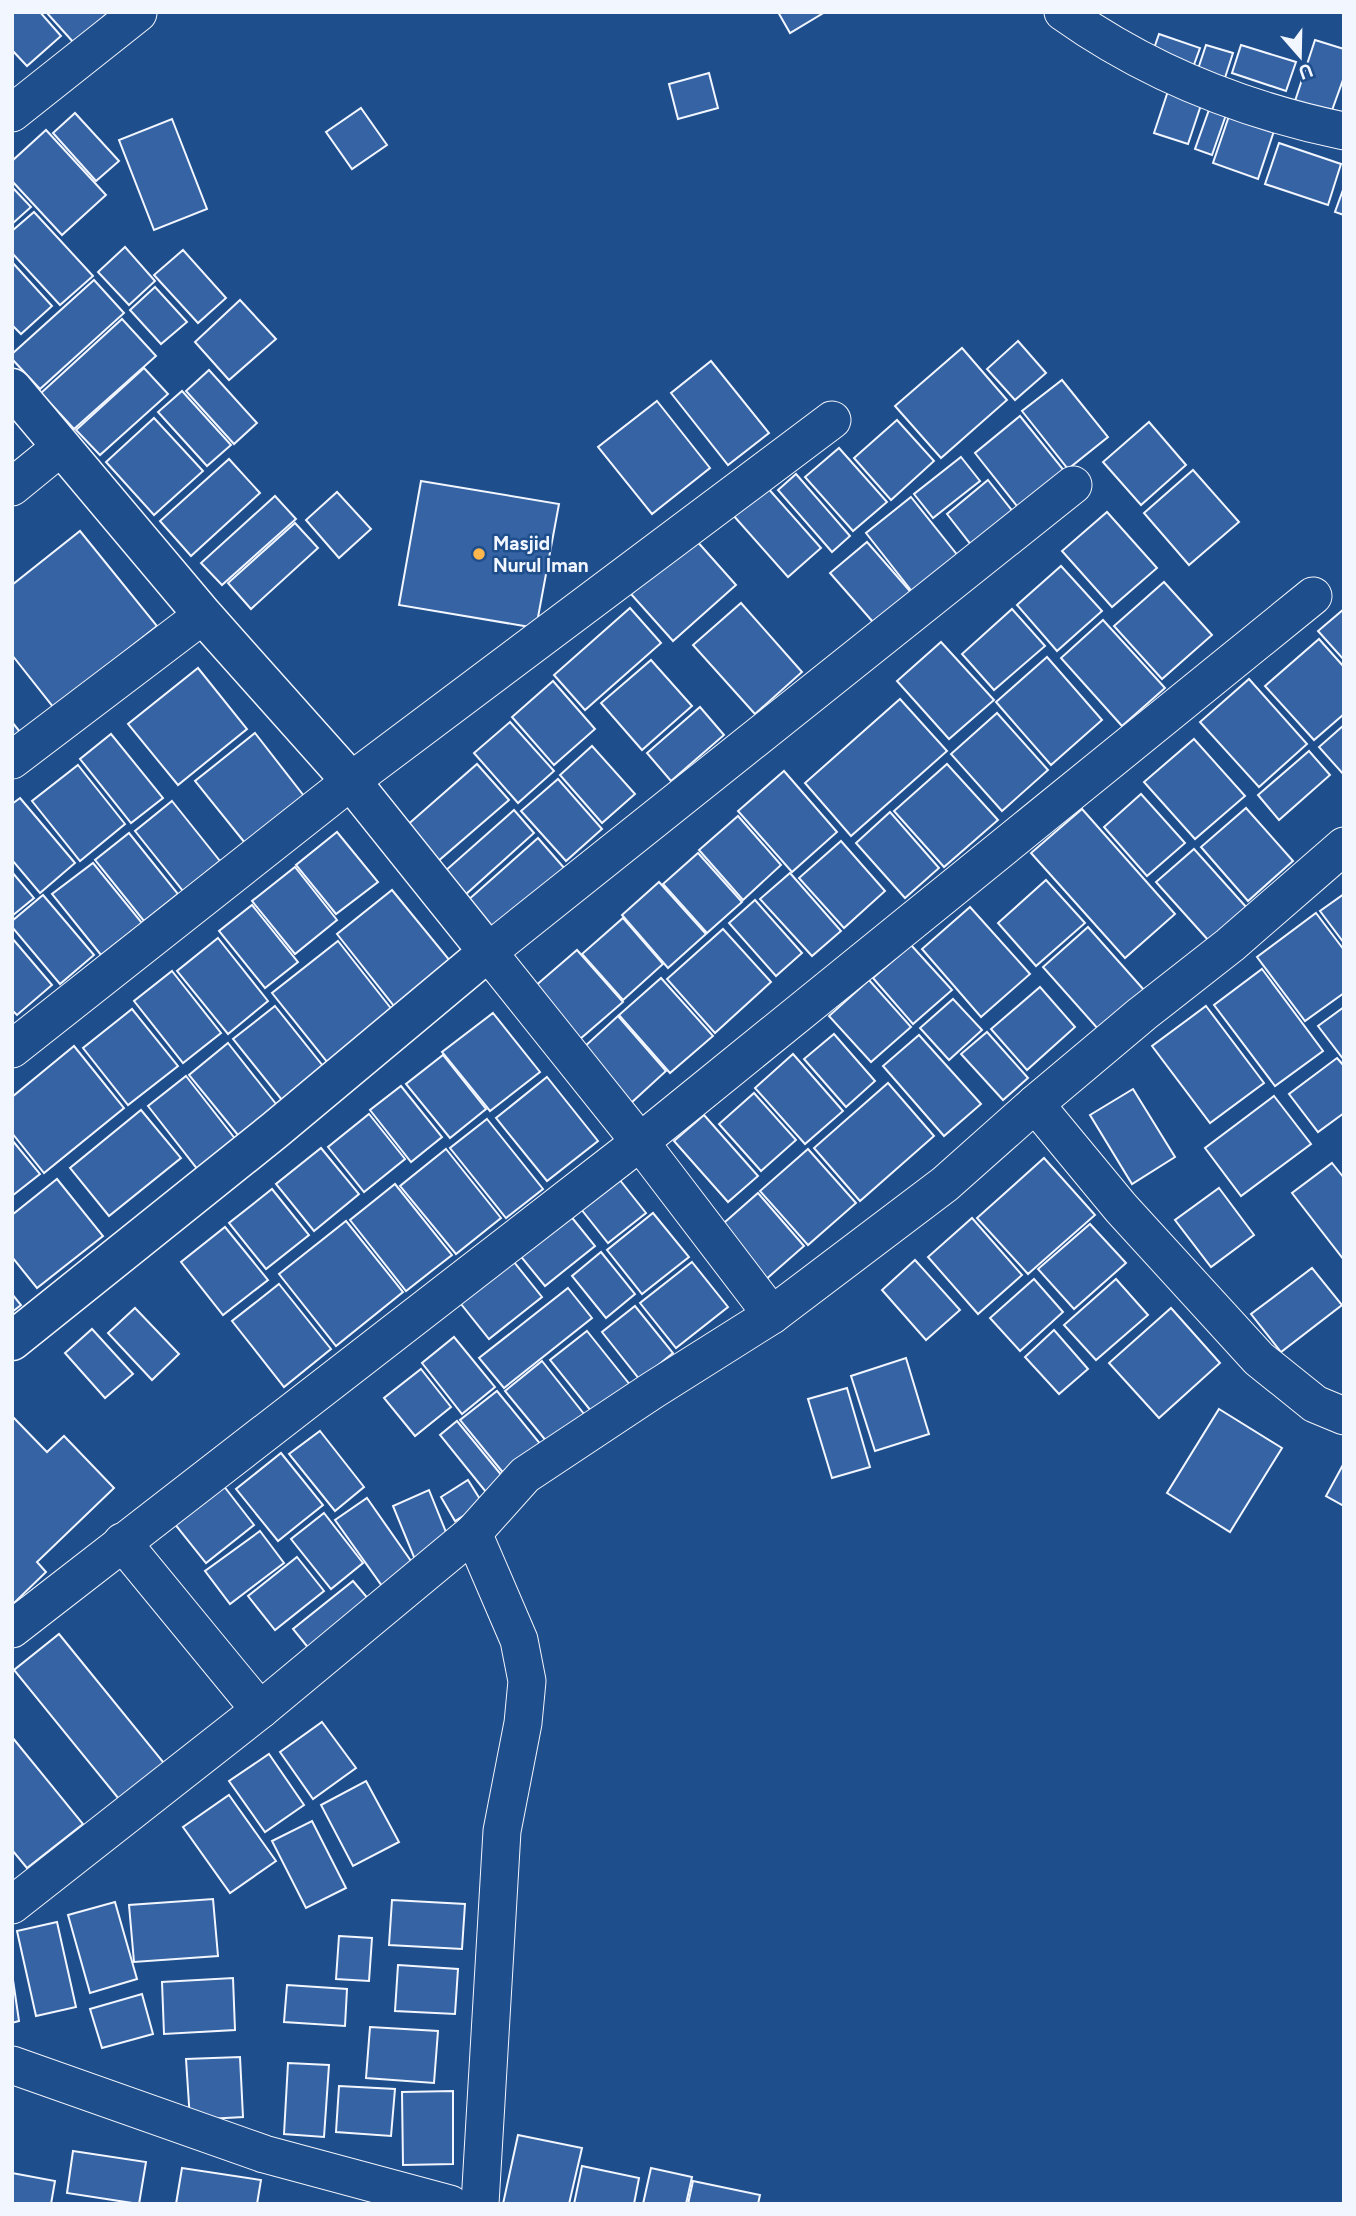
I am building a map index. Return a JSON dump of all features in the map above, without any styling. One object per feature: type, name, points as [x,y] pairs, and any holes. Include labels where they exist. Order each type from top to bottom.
[{"type":"street","points":[[1063,12],[1099,38],[1192,86],[1306,123],[1344,131]]},
{"type":"street","points":[[12,113],[138,13]]},
{"type":"street","points":[[12,388],[203,615],[351,781],[640,1142],[772,1315]]},
{"type":"street","points":[[12,1049],[351,781],[832,421]]},
{"type":"street","points":[[12,487],[61,447]]},
{"type":"street","points":[[12,1341],[275,1130],[488,952],[1073,485]]},
{"type":"street","points":[[12,1629],[640,1142],[1313,596]]},
{"type":"street","points":[[12,760],[203,615]]},
{"type":"street","points":[[12,1905],[260,1710],[474,1533],[525,1475],[772,1315],[945,1184],[1035,1104],[1142,1014],[1230,945],[1344,846]]},
{"type":"street","points":[[1035,1104],[1121,1208],[1259,1359],[1315,1404],[1344,1416]]},
{"type":"street","points":[[474,1533],[519,1640],[527,1681],[523,1723],[502,1831],[480,2204]]},
{"type":"street","points":[[122,1542],[260,1710]]},
{"type":"street","points":[[12,2064],[264,2154],[450,2204]]},
{"type":"building","points":[[12,12],[40,12],[61,36],[27,66],[12,50]]},
{"type":"building","points":[[46,12],[109,12],[74,43]]},
{"type":"building","points":[[778,12],[825,12],[790,33]]},
{"type":"building","points":[[1159,34],[1200,48],[1191,73],[1150,60]]},
{"type":"building","points":[[1315,40],[1344,49],[1344,77],[1331,113],[1295,101]]},
{"type":"building","points":[[1206,45],[1233,53],[1221,90],[1194,81]]},
{"type":"building","points":[[1241,45],[1296,62],[1286,91],[1232,73]]},
{"type":"building","points":[[709,73],[718,108],[678,119],[669,84]]},
{"type":"building","points":[[1169,88],[1203,99],[1188,144],[1154,133]]},
{"type":"building","points":[[1210,107],[1227,112],[1212,155],[1195,149]]},
{"type":"building","points":[[361,108],[387,145],[352,169],[326,132]]},
{"type":"building","points":[[75,113],[119,161],[96,181],[53,133]]},
{"type":"building","points":[[1229,116],[1274,131],[1258,179],[1213,163]]},
{"type":"building","points":[[172,119],[207,209],[154,230],[119,140]]},
{"type":"building","points":[[46,130],[106,195],[62,235],[12,181],[12,161]]},
{"type":"building","points":[[1279,143],[1341,164],[1328,205],[1265,184]]},
{"type":"building","points":[[12,187],[31,207],[12,224]]},
{"type":"building","points":[[1344,187],[1344,215],[1335,212]]},
{"type":"building","points":[[34,212],[93,276],[60,305],[12,253],[12,231]]},
{"type":"building","points":[[125,247],[155,281],[129,305],[98,272]]},
{"type":"building","points":[[183,250],[226,298],[198,323],[154,275]]},
{"type":"building","points":[[12,262],[52,306],[21,334],[12,325]]},
{"type":"building","points":[[94,280],[124,313],[40,389],[12,359],[12,354]]},
{"type":"building","points":[[155,287],[187,322],[161,344],[130,310]]},
{"type":"building","points":[[240,300],[276,339],[229,380],[195,342]]},
{"type":"building","points":[[122,319],[156,356],[74,429],[41,393]]},
{"type":"building","points":[[1018,341],[1046,373],[1015,400],[987,369]]},
{"type":"building","points":[[962,348],[1007,400],[941,458],[895,406]]},
{"type":"building","points":[[711,361],[769,433],[728,465],[671,393]]},
{"type":"building","points":[[144,368],[168,394],[100,455],[76,430]]},
{"type":"building","points":[[209,370],[257,423],[234,444],[186,391]]},
{"type":"building","points":[[1062,380],[1108,437],[1068,469],[1022,411]]},
{"type":"building","points":[[182,391],[231,445],[207,466],[158,412]]},
{"type":"building","points":[[657,401],[710,468],[652,514],[598,447]]},
{"type":"building","points":[[1020,416],[1066,473],[1020,510],[975,453]]},
{"type":"building","points":[[154,418],[203,471],[154,515],[106,462]]},
{"type":"building","points":[[897,420],[934,461],[891,500],[854,458]]},
{"type":"building","points":[[1149,422],[1186,465],[1141,505],[1103,462]]},
{"type":"building","points":[[839,448],[887,502],[853,531],[805,477]]},
{"type":"building","points":[[961,457],[980,481],[933,518],[914,494]]},
{"type":"building","points":[[229,459],[260,493],[191,556],[160,521]]},
{"type":"building","points":[[1193,470],[1239,522],[1189,565],[1144,513]]},
{"type":"building","points":[[796,474],[850,536],[832,552],[778,490]]},
{"type":"building","points":[[988,480],[1014,513],[972,546],[947,514]]},
{"type":"building","name":"Masjid Nurul Iman","points":[[421,481],[559,504],[536,628],[399,605]]},
{"type":"building","points":[[766,486],[821,548],[788,577],[733,515]]},
{"type":"building","points":[[337,492],[371,529],[339,558],[306,520]]},
{"type":"building","points":[[275,496],[296,519],[222,585],[201,563]]},
{"type":"building","points":[[911,497],[959,557],[914,594],[866,533]]},
{"type":"building","points":[[1107,512],[1157,568],[1112,607],[1062,551]]},
{"type":"building","points":[[295,523],[318,548],[251,609],[228,583]]},
{"type":"building","points":[[80,531],[157,626],[54,708],[12,655],[12,585]]},
{"type":"building","points":[[695,539],[736,585],[673,641],[631,594]]},
{"type":"building","points":[[867,542],[916,598],[880,630],[830,573]]},
{"type":"building","points":[[1061,566],[1102,611],[1057,651],[1017,605]]},
{"type":"building","points":[[1164,582],[1212,635],[1162,679],[1114,626]]},
{"type":"building","points":[[741,603],[802,672],[755,714],[693,645]]},
{"type":"building","points":[[630,608],[661,643],[585,710],[554,675]]},
{"type":"building","points":[[1012,609],[1045,646],[994,690],[962,654]]},
{"type":"building","points":[[1344,609],[1344,660],[1318,631]]},
{"type":"building","points":[[1103,620],[1165,688],[1122,726],[1061,658]]},
{"type":"building","points":[[1319,639],[1344,667],[1344,714],[1314,740],[1265,686]]},
{"type":"building","points":[[941,642],[994,700],[949,739],[897,681]]},
{"type":"building","points":[[1047,657],[1102,720],[1051,765],[996,702]]},
{"type":"building","points":[[651,660],[692,706],[642,750],[601,703]]},
{"type":"building","points":[[198,668],[247,729],[178,785],[128,724]]},
{"type":"building","points":[[1249,679],[1307,744],[1259,787],[1200,722]]},
{"type":"building","points":[[553,681],[595,729],[554,765],[512,717]]},
{"type":"building","points":[[900,699],[947,751],[851,836],[805,783]]},
{"type":"building","points":[[700,707],[724,735],[671,781],[647,753]]},
{"type":"building","points":[[997,713],[1048,770],[1002,811],[951,754]]},
{"type":"building","points":[[12,722],[25,738],[12,748]]},
{"type":"building","points":[[510,722],[554,771],[518,803],[474,753]]},
{"type":"building","points":[[1344,725],[1344,775],[1319,747]]},
{"type":"building","points":[[255,733],[304,796],[245,843],[195,781]]},
{"type":"building","points":[[111,734],[163,798],[131,823],[80,759]]},
{"type":"building","points":[[1194,739],[1245,796],[1195,839],[1144,782]]},
{"type":"building","points":[[592,746],[635,794],[602,823],[560,775]]},
{"type":"building","points":[[1309,751],[1330,775],[1279,820],[1258,795]]},
{"type":"building","points":[[477,764],[509,800],[437,862],[405,827]]},
{"type":"building","points":[[947,764],[998,820],[944,867],[894,811]]},
{"type":"building","points":[[78,765],[125,824],[80,861],[32,801]]},
{"type":"building","points":[[784,771],[837,832],[792,872],[738,811]]},
{"type":"building","points":[[558,779],[602,829],[566,861],[521,811]]},
{"type":"building","points":[[1141,794],[1185,843],[1147,876],[1104,827]]},
{"type":"building","points":[[20,798],[75,863],[40,893],[12,860],[12,804]]},
{"type":"building","points":[[172,801],[220,861],[183,891],[135,831]]},
{"type":"building","points":[[1246,808],[1293,861],[1248,901],[1201,847]]},
{"type":"building","points":[[1082,809],[1175,914],[1125,958],[1031,853]]},
{"type":"building","points":[[514,810],[534,833],[465,895],[444,872]]},
{"type":"building","points":[[890,812],[939,868],[905,898],[856,843]]},
{"type":"building","points":[[738,816],[781,865],[743,900],[699,850]]},
{"type":"building","points":[[337,832],[378,882],[336,914],[296,865]]},
{"type":"building","points":[[129,833],[178,894],[144,921],[95,860]]},
{"type":"building","points":[[538,838],[565,869],[494,930],[467,901]]},
{"type":"building","points":[[841,841],[885,891],[844,928],[799,878]]},
{"type":"building","points":[[1194,849],[1247,908],[1209,941],[1156,882]]},
{"type":"building","points":[[698,853],[742,902],[707,933],[663,884]]},
{"type":"building","points":[[93,863],[142,923],[101,955],[52,894]]},
{"type":"building","points":[[295,867],[337,920],[295,954],[252,901]]},
{"type":"building","points":[[12,872],[34,898],[12,916]]},
{"type":"building","points":[[790,873],[841,931],[812,956],[760,899]]},
{"type":"building","points":[[1046,880],[1085,923],[1036,966],[998,923]]},
{"type":"building","points":[[659,882],[706,934],[668,968],[622,915]]},
{"type":"building","points":[[392,890],[451,962],[394,1006],[337,934]]},
{"type":"building","points":[[1344,894],[1344,943],[1320,911]]},
{"type":"building","points":[[43,895],[94,955],[60,984],[12,927],[12,921]]},
{"type":"building","points":[[755,900],[802,953],[776,976],[729,923]]},
{"type":"building","points":[[252,905],[298,962],[265,988],[219,931]]},
{"type":"building","points":[[970,907],[1030,974],[981,1017],[922,949]]},
{"type":"building","points":[[1316,913],[1344,950],[1344,993],[1305,1021],[1257,957]]},
{"type":"building","points":[[623,918],[663,964],[623,1000],[582,954]]},
{"type":"building","points":[[1088,927],[1144,990],[1099,1030],[1043,967]]},
{"type":"building","points":[[723,929],[771,982],[715,1033],[667,979]]},
{"type":"building","points":[[12,938],[52,985],[17,1015],[12,1010]]},
{"type":"building","points":[[218,938],[268,1001],[228,1034],[177,971]]},
{"type":"building","points":[[338,941],[397,1016],[332,1068],[272,993]]},
{"type":"building","points":[[911,945],[952,990],[913,1024],[873,978]]},
{"type":"building","points":[[577,950],[623,1002],[580,1039],[534,987]]},
{"type":"building","points":[[1262,969],[1323,1051],[1275,1086],[1214,1005]]},
{"type":"building","points":[[172,971],[221,1033],[183,1063],[134,1001]]},
{"type":"building","points":[[661,978],[713,1036],[670,1073],[619,1015]]},
{"type":"building","points":[[869,980],[911,1027],[871,1062],[829,1016]]},
{"type":"building","points":[[1040,987],[1075,1027],[1027,1070],[991,1029]]},
{"type":"building","points":[[953,999],[982,1030],[949,1060],[920,1028]]},
{"type":"building","points":[[275,1006],[327,1071],[286,1105],[233,1039]]},
{"type":"building","points":[[1206,1006],[1264,1083],[1210,1123],[1152,1046]]},
{"type":"building","points":[[1344,1007],[1344,1060],[1318,1026]]},
{"type":"building","points":[[132,1009],[178,1066],[128,1105],[83,1048]]},
{"type":"building","points":[[493,1013],[540,1072],[490,1111],[442,1052]]},
{"type":"building","points":[[618,1016],[666,1071],[631,1103],[583,1048]]},
{"type":"building","points":[[987,1032],[1028,1078],[1003,1100],[961,1054]]},
{"type":"building","points":[[834,1034],[875,1081],[846,1107],[804,1059]]},
{"type":"building","points":[[919,1035],[981,1104],[944,1136],[883,1066]]},
{"type":"building","points":[[228,1043],[280,1109],[242,1140],[189,1075]]},
{"type":"building","points":[[74,1046],[124,1108],[44,1173],[12,1133],[12,1097]]},
{"type":"building","points":[[793,1054],[843,1111],[805,1144],[755,1088]]},
{"type":"building","points":[[443,1055],[486,1109],[450,1138],[406,1084]]},
{"type":"building","points":[[1337,1058],[1344,1066],[1344,1113],[1318,1132],[1289,1094]]},
{"type":"building","points":[[186,1076],[240,1145],[202,1175],[148,1106]]},
{"type":"building","points":[[547,1077],[598,1141],[547,1181],[496,1118]]},
{"type":"building","points":[[888,1083],[934,1136],[860,1201],[814,1148]]},
{"type":"building","points":[[401,1086],[442,1137],[411,1162],[370,1110]]},
{"type":"building","points":[[1133,1089],[1175,1157],[1132,1184],[1090,1115]]},
{"type":"building","points":[[754,1093],[796,1140],[761,1171],[719,1124]]},
{"type":"building","points":[[1274,1096],[1311,1144],[1241,1196],[1205,1148]]},
{"type":"building","points":[[141,1110],[181,1158],[109,1216],[70,1168]]},
{"type":"building","points":[[369,1114],[405,1159],[364,1192],[328,1147]]},
{"type":"building","points":[[704,1115],[758,1176],[728,1202],[674,1141]]},
{"type":"building","points":[[487,1119],[543,1189],[506,1218],[450,1148]]},
{"type":"building","points":[[12,1140],[40,1174],[12,1196]]},
{"type":"building","points":[[321,1148],[359,1194],[314,1231],[276,1184]]},
{"type":"building","points":[[446,1149],[501,1218],[456,1254],[400,1186]]},
{"type":"building","points":[[808,1149],[856,1203],[808,1245],[760,1191]]},
{"type":"building","points":[[1044,1158],[1095,1215],[1028,1274],[977,1218]]},
{"type":"building","points":[[1332,1163],[1344,1178],[1344,1260],[1292,1193]]},
{"type":"building","points":[[57,1179],[103,1236],[37,1288],[12,1257],[12,1215]]},
{"type":"building","points":[[619,1179],[646,1213],[608,1243],[581,1209]]},
{"type":"building","points":[[395,1184],[452,1255],[406,1291],[350,1220]]},
{"type":"building","points":[[1219,1188],[1254,1235],[1211,1267],[1175,1220]]},
{"type":"building","points":[[272,1189],[309,1235],[266,1269],[229,1223]]},
{"type":"building","points":[[758,1193],[804,1246],[764,1281],[717,1229]]},
{"type":"building","points":[[653,1213],[689,1257],[642,1294],[607,1250]]},
{"type":"building","points":[[569,1214],[595,1246],[545,1286],[518,1253]]},
{"type":"building","points":[[972,1218],[1022,1275],[978,1314],[928,1257]]},
{"type":"building","points":[[346,1221],[403,1292],[336,1346],[279,1274]]},
{"type":"building","points":[[1090,1224],[1126,1263],[1074,1309],[1038,1269]]},
{"type":"building","points":[[225,1227],[268,1280],[223,1315],[181,1262]]},
{"type":"building","points":[[601,1252],[635,1294],[606,1318],[572,1276]]},
{"type":"building","points":[[510,1257],[542,1297],[489,1339],[457,1299]]},
{"type":"building","points":[[915,1260],[960,1310],[926,1340],[882,1290]]},
{"type":"building","points":[[692,1262],[728,1307],[676,1348],[640,1303]]},
{"type":"building","points":[[1312,1268],[1342,1305],[1281,1352],[1251,1314]]},
{"type":"building","points":[[1034,1279],[1063,1312],[1020,1351],[990,1318]]},
{"type":"building","points":[[1116,1279],[1148,1315],[1096,1360],[1064,1325]]},
{"type":"building","points":[[279,1284],[331,1349],[284,1387],[232,1321]]},
{"type":"building","points":[[568,1288],[592,1318],[504,1388],[479,1358]]},
{"type":"building","points":[[12,1294],[21,1305],[12,1312]]},
{"type":"building","points":[[635,1306],[673,1353],[640,1380],[602,1332]]},
{"type":"building","points":[[135,1308],[179,1354],[152,1380],[108,1333]]},
{"type":"building","points":[[1171,1308],[1220,1363],[1159,1418],[1109,1363]]},
{"type":"building","points":[[92,1329],[133,1374],[105,1398],[65,1353]]},
{"type":"building","points":[[1054,1330],[1088,1369],[1059,1394],[1025,1357]]},
{"type":"building","points":[[587,1331],[631,1386],[595,1416],[550,1360]]},
{"type":"building","points":[[454,1337],[495,1387],[462,1414],[422,1363]]},
{"type":"building","points":[[906,1358],[929,1434],[875,1451],[851,1376]]},
{"type":"building","points":[[542,1361],[588,1419],[552,1448],[505,1391]]},
{"type":"building","points":[[421,1369],[451,1407],[415,1436],[384,1398]]},
{"type":"building","points":[[847,1388],[870,1467],[832,1478],[808,1399]]},
{"type":"building","points":[[497,1391],[542,1446],[505,1475],[460,1420]]},
{"type":"building","points":[[1219,1409],[1282,1448],[1230,1532],[1167,1493]]},
{"type":"building","points":[[12,1416],[47,1452],[64,1436],[114,1488],[37,1562],[46,1572],[13,1604]]},
{"type":"building","points":[[457,1421],[503,1477],[486,1492],[440,1435]]},
{"type":"building","points":[[320,1431],[364,1487],[335,1511],[289,1454]]},
{"type":"building","points":[[281,1453],[323,1505],[278,1541],[236,1489]]},
{"type":"building","points":[[1344,1463],[1344,1506],[1326,1496]]},
{"type":"building","points":[[468,1480],[483,1504],[455,1521],[441,1497]]},
{"type":"building","points":[[223,1485],[254,1525],[206,1563],[174,1523]]},
{"type":"building","points":[[429,1490],[452,1547],[416,1562],[393,1506]]},
{"type":"building","points":[[367,1498],[418,1571],[387,1593],[335,1520]]},
{"type":"building","points":[[324,1513],[363,1563],[331,1589],[291,1539]]},
{"type":"building","points":[[260,1531],[284,1563],[230,1604],[205,1571]]},
{"type":"building","points":[[297,1557],[324,1591],[275,1630],[248,1596]]},
{"type":"building","points":[[353,1581],[371,1602],[310,1650],[293,1629]]},
{"type":"building","points":[[59,1634],[168,1768],[123,1804],[14,1670]]},
{"type":"building","points":[[322,1722],[356,1768],[313,1799],[280,1752]]},
{"type":"building","points":[[12,1737],[83,1824],[27,1868],[12,1850]]},
{"type":"building","points":[[269,1754],[304,1805],[265,1832],[229,1781]]},
{"type":"building","points":[[366,1781],[399,1842],[353,1866],[321,1805]]},
{"type":"building","points":[[229,1795],[276,1861],[230,1893],[183,1827]]},
{"type":"building","points":[[312,1821],[346,1888],[306,1908],[272,1841]]},
{"type":"building","points":[[213,1899],[218,1956],[134,1962],[129,1905]]},
{"type":"building","points":[[392,1900],[465,1904],[462,1949],[389,1945]]},
{"type":"building","points":[[115,1902],[137,1979],[90,1993],[68,1915]]},
{"type":"building","points":[[57,1922],[76,2007],[36,2016],[17,1931]]},
{"type":"building","points":[[339,1936],[372,1938],[369,1981],[336,1979]]},
{"type":"building","points":[[398,1965],[458,1969],[455,2014],[395,2011]]},
{"type":"building","points":[[233,1978],[235,2030],[164,2034],[162,1982]]},
{"type":"building","points":[[12,1980],[19,2021],[12,2023]]},
{"type":"building","points":[[287,1985],[347,1989],[345,2026],[284,2022]]},
{"type":"building","points":[[142,1994],[153,2034],[102,2048],[90,2009]]},
{"type":"building","points":[[370,2027],[438,2031],[434,2083],[366,2078]]},
{"type":"building","points":[[240,2057],[243,2117],[190,2120],[186,2059]]},
{"type":"building","points":[[288,2063],[329,2065],[324,2137],[284,2134]]},
{"type":"building","points":[[339,2086],[395,2089],[391,2136],[336,2132]]},
{"type":"building","points":[[453,2091],[453,2164],[403,2165],[402,2092]]},
{"type":"building","points":[[518,2135],[582,2148],[569,2204],[503,2204]]},
{"type":"building","points":[[73,2151],[146,2162],[139,2204],[67,2193]]},
{"type":"building","points":[[582,2166],[639,2178],[634,2204],[574,2204]]},
{"type":"building","points":[[182,2168],[261,2180],[257,2204],[176,2204]]},
{"type":"building","points":[[651,2168],[692,2177],[686,2204],[643,2204]]},
{"type":"building","points":[[12,2173],[55,2181],[51,2204],[12,2204]]},
{"type":"building","points":[[693,2181],[760,2195],[758,2204],[688,2204]]},
{"type":"place","name":"Masjid Nurul Iman","points":[[479,554]]}]
